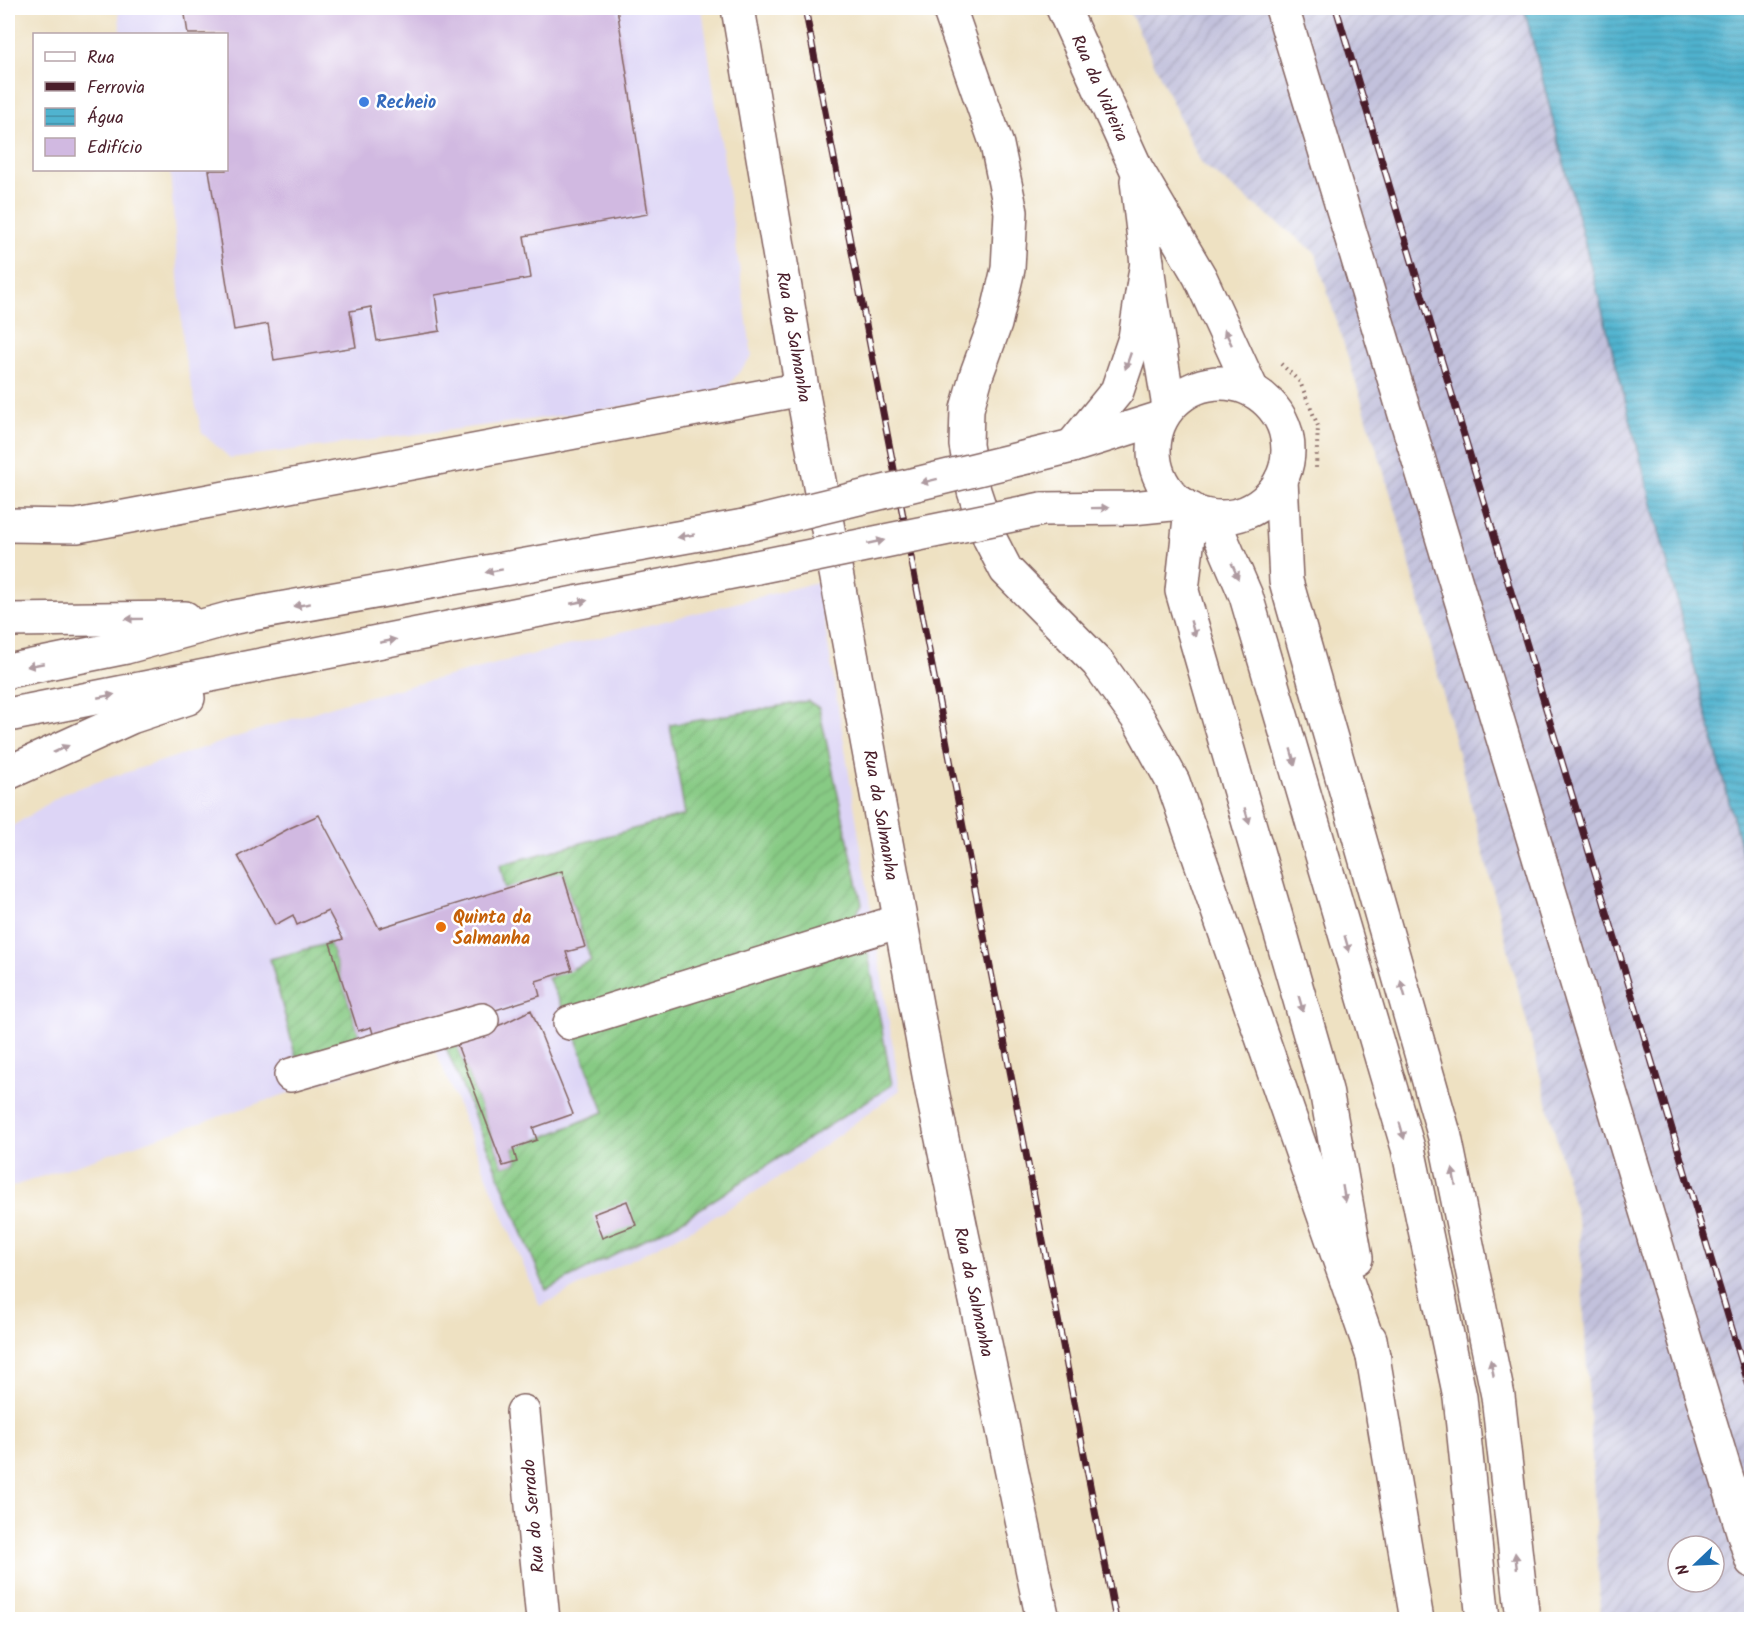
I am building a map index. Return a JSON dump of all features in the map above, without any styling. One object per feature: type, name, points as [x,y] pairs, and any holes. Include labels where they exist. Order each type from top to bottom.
[{"type":"main road","name":"Rua da Salmanha","points":[[738,8],[802,389],[932,1091],[1043,1620]]},
{"type":"main road","points":[[949,8],[997,145],[1011,213],[1008,269],[995,324],[967,409],[966,445],[974,491],[990,539],[1006,570],[1098,663],[1139,720],[1173,782],[1374,1359]]},
{"type":"main road","name":"Rua da Vidreira","points":[[1064,8],[1136,168]]},
{"type":"main road","points":[[1282,8],[1752,1561]]},
{"type":"main road","points":[[1136,168],[1165,412],[1155,436],[1154,455],[1158,474],[1167,490],[1194,510],[1245,597],[1407,1148],[1460,1396],[1483,1620]]},
{"type":"main road","points":[[1136,168],[1200,277],[1252,390]]},
{"type":"main road","points":[[1072,446],[1117,391],[1135,338],[1147,262]]},
{"type":"main road","points":[[8,671],[126,647],[235,617],[744,526],[1072,446],[1165,412],[1186,392],[1207,384],[1231,383],[1252,390],[1269,403],[1281,420],[1287,440],[1287,461],[1281,480],[1268,497],[1252,509],[1233,516],[1194,510],[1042,509],[331,653],[8,715]]},
{"type":"main road","points":[[8,525],[77,526],[802,389]]},
{"type":"main road","points":[[1281,480],[1286,581],[1448,1148],[1498,1396],[1523,1620]]},
{"type":"main road","points":[[1194,510],[1182,591],[1326,1090],[1417,1620]]},
{"type":"main road","points":[[8,620],[235,617]]},
{"type":"main road","points":[[8,773],[131,717],[331,653]]},
{"type":"main road","points":[[570,1023],[900,921]]},
{"type":"main road","points":[[291,1075],[482,1020]]},
{"type":"main road","name":"Rua do Serrado","points":[[524,1412],[543,1620]]},
{"type":"shaded area","points":[[118,8],[702,8],[752,356],[723,392],[544,418],[230,458],[202,433],[184,353],[170,171],[228,171],[228,33],[121,33]]},
{"type":"shaded area","points":[[1128,8],[1524,8],[1751,887],[1751,1619],[1601,1619],[1579,1227],[1397,514],[1315,252],[1201,163]]},
{"type":"shaded area","points":[[818,582],[900,1090],[786,1173],[709,1220],[540,1306],[433,1044],[8,1188],[8,829],[66,792],[342,703]]},
{"type":"green space","points":[[808,701],[819,708],[862,904],[854,917],[846,921],[866,942],[892,1085],[681,1221],[546,1290],[444,1043],[456,1042],[503,1166],[517,1162],[513,1148],[604,1112],[570,1023],[548,978],[591,961],[562,872],[506,889],[500,865],[685,815],[670,725]]},
{"type":"green space","points":[[330,943],[358,1031],[357,1037],[296,1058],[270,959]]},
{"type":"water","points":[[1524,8],[1751,8],[1751,887]]},
{"type":"building","name":"Recheio","points":[[184,8],[617,8],[648,214],[524,236],[531,278],[435,295],[440,331],[377,341],[371,307],[350,311],[356,347],[274,360],[268,324],[234,330],[209,171],[228,171],[228,33],[188,33]]},
{"type":"building","points":[[319,815],[379,928],[562,871],[585,947],[566,952],[572,970],[536,981],[540,996],[442,1027],[375,1040],[371,1027],[358,1031],[330,943],[343,939],[328,911],[297,925],[293,915],[275,925],[238,856]]},
{"type":"building","points":[[531,1010],[573,1114],[533,1128],[537,1140],[513,1148],[517,1162],[503,1166],[456,1042]]},
{"type":"building","points":[[627,1201],[636,1225],[602,1238],[593,1214]]},
{"type":"railway","points":[[805,8],[1116,1620]]},
{"type":"railway","points":[[1336,8],[1752,1396]]},
{"type":"place","name":"Recheio","points":[[364,102]]},
{"type":"place","name":"Quinta da Salmanha","points":[[441,927]]}]
